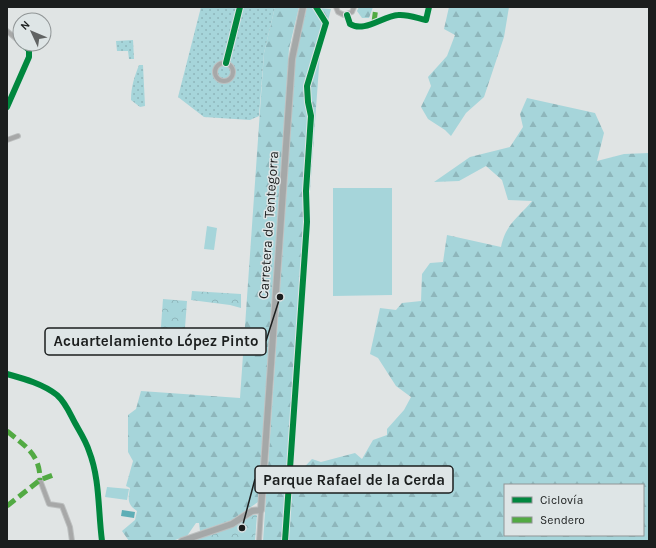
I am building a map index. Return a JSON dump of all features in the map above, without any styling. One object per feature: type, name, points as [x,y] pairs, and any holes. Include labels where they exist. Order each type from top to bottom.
[{"type":"main road","name":"Carretera de Tentegorra","points":[[261,510],[292,58],[303,7]]},
{"type":"main road","points":[[182,541],[232,524],[252,511],[261,510]]},
{"type":"street","points":[[226,63],[240,7]]},
{"type":"street","points":[[336,7],[340,13],[347,15],[352,12],[354,7]]},
{"type":"street","points":[[347,15],[350,24],[355,27],[361,27],[396,15],[426,20],[428,7]]},
{"type":"street","points":[[7,107],[30,56],[29,52]]},
{"type":"street","points":[[226,63],[232,67],[233,74],[228,80],[222,80],[217,77],[216,68],[220,64],[226,63]]},
{"type":"street","points":[[7,140],[18,136]]},
{"type":"street","points":[[7,374],[28,380],[48,389],[59,397],[66,407],[92,458],[101,510],[102,541]]},
{"type":"street","points":[[40,480],[49,504],[62,506],[70,527],[72,541]]},
{"type":"street","name":"Carretera de Tentegorra","points":[[259,541],[261,510]]},
{"type":"green space","points":[[201,7],[275,7],[264,53],[259,116],[250,120],[204,117],[178,97]]},
{"type":"green space","points":[[275,7],[299,7],[289,49],[258,502],[232,520],[200,531],[199,523],[196,523],[187,536],[172,541],[129,541],[122,531],[135,520],[137,511],[130,504],[130,488],[126,486],[133,461],[128,452],[128,415],[136,409],[141,391],[240,398],[264,53]]},
{"type":"green space","points":[[307,7],[331,9],[320,53],[289,483],[312,459],[321,462],[355,453],[362,459],[373,440],[387,435],[387,429],[404,410],[411,397],[396,386],[378,358],[370,354],[380,308],[396,310],[402,303],[421,301],[422,274],[430,263],[443,262],[447,235],[501,247],[506,232],[510,226],[532,201],[508,200],[502,180],[486,166],[459,181],[434,182],[470,157],[510,147],[523,127],[520,114],[527,98],[595,113],[604,133],[597,161],[624,154],[649,153],[649,541],[263,541],[296,51]]},
{"type":"green space","points":[[359,7],[373,7],[369,18],[362,18],[357,11]]},
{"type":"green space","points":[[449,7],[509,7],[504,37],[484,97],[466,113],[451,136],[445,130],[428,119],[421,107],[431,86],[428,77],[447,56],[455,35],[444,29]]},
{"type":"green space","points":[[133,40],[134,59],[129,59],[128,51],[117,51],[116,41]]},
{"type":"green space","points":[[139,65],[143,65],[145,106],[140,107],[131,100],[133,82]]},
{"type":"green space","points":[[333,188],[392,188],[392,295],[333,296]]},
{"type":"green space","points":[[207,226],[217,228],[214,250],[204,249]]},
{"type":"green space","points":[[192,291],[241,294],[241,308],[230,305],[191,300]]},
{"type":"green space","points":[[163,299],[187,301],[184,341],[160,340]]},
{"type":"green space","points":[[107,487],[129,489],[127,500],[105,497]]},
{"type":"green space","points":[[249,515],[257,515],[255,541],[193,541],[232,526]]},
{"type":"shaded area","points":[[122,510],[135,512],[134,518],[121,516]]},
{"type":"marked path","points":[[374,22],[376,7]]},
{"type":"marked path","points":[[7,431],[26,447],[35,457],[38,464],[40,480]]},
{"type":"marked path","points":[[7,506],[40,480],[53,475]]},
{"type":"cycle path","points":[[226,63],[240,7]]},
{"type":"cycle path","points":[[285,541],[307,222],[306,191],[311,116],[307,86],[326,23],[316,7]]},
{"type":"cycle path","points":[[347,15],[350,24],[361,27],[398,15],[426,20],[429,7]]},
{"type":"cycle path","points":[[7,107],[29,57],[29,52]]},
{"type":"cycle path","points":[[7,374],[46,388],[57,395],[68,409],[86,444],[93,462],[97,484],[102,541]]},
{"type":"place","name":"Acuartelamiento López Pinto","points":[[280,297]]},
{"type":"place","name":"Parque Rafael de la Cerda","points":[[242,528]]}]
